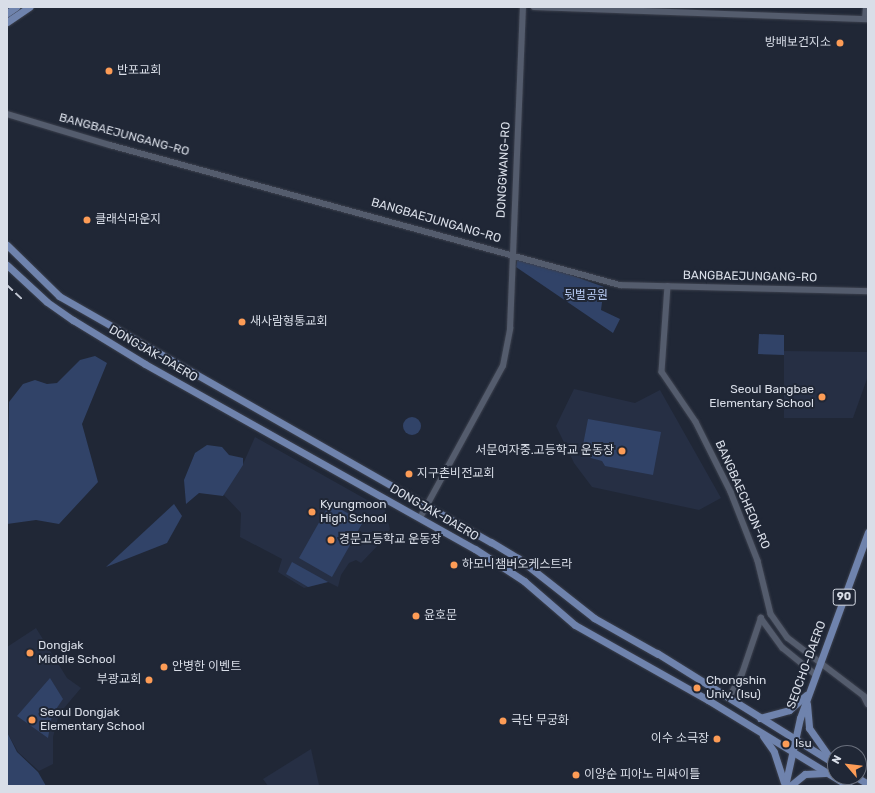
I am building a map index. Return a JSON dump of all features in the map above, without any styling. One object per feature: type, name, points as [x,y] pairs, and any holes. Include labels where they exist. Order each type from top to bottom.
[{"type":"main road","points":[[7,13],[16,7]]},
{"type":"main road","points":[[7,22],[29,7]]},
{"type":"main road","points":[[534,7],[867,19]]},
{"type":"main road","name":"DONGJAK-DAERO","points":[[7,240],[9,249],[58,296],[518,558],[594,618],[657,654],[827,759]]},
{"type":"main road","name":"DONGJAK-DAERO","points":[[7,265],[41,297],[73,320],[420,518],[515,575],[593,636],[757,730],[827,773]]},
{"type":"main road","name":"SEOCHO-DAERO","points":[[794,739],[808,692],[868,532]]},
{"type":"main road","points":[[759,718],[789,710],[808,692]]},
{"type":"main road","points":[[808,692],[809,728],[814,740],[827,755]]},
{"type":"main road","points":[[757,730],[774,752],[786,785],[805,774],[827,773]]},
{"type":"main road","name":"90","points":[[786,785],[794,739]]},
{"type":"street","name":"DONGGWANG-RO","points":[[420,518],[424,505],[503,366],[510,329],[511,254],[522,7]]},
{"type":"street","points":[[866,7],[867,19]]},
{"type":"street","name":"BANGBAEJUNGANG-RO","points":[[7,114],[110,145],[620,285],[868,291]]},
{"type":"street","name":"BANGBAECHEON-RO","points":[[668,286],[662,372],[696,422],[731,492],[758,561],[771,614],[788,638],[864,696],[868,704]]},
{"type":"street","points":[[728,698],[742,674],[761,618],[783,648],[815,674]]},
{"type":"shaded area","name":"Seoul Bangbae Elementary School","points":[[784,351],[868,352],[868,376],[853,418],[784,418]]},
{"type":"shaded area","points":[[574,389],[635,403],[660,390],[721,498],[699,510],[592,487],[574,463],[556,426]]},
{"type":"shaded area","name":"Kyungmoon High School","points":[[255,437],[385,510],[390,529],[385,538],[361,563],[356,560],[349,563],[341,575],[338,587],[328,582],[304,588],[278,572],[282,559],[240,537],[241,513],[222,493],[243,464]]},
{"type":"shaded area","name":"Seoul Dongjak Elementary School","points":[[36,628],[67,678],[81,688],[59,714],[53,737],[53,764],[39,771],[18,752],[7,732],[7,647]]},
{"type":"shaded area","points":[[311,749],[319,785],[268,786],[263,779]]},
{"type":"green space","name":"뒷벌공원","points":[[518,256],[604,287],[601,310],[620,319],[613,333],[516,267]]},
{"type":"green space","points":[[759,334],[784,335],[784,355],[758,354]]},
{"type":"green space","points":[[95,356],[107,363],[82,424],[98,482],[59,524],[36,520],[7,524],[9,402],[23,384],[35,380],[47,384],[57,383],[80,360]]},
{"type":"green space","points":[[412,417],[418,420],[421,426],[418,432],[412,435],[406,432],[403,426],[406,420]]},
{"type":"green space","name":"서문여자중.고등학교 운동장","points":[[588,419],[661,432],[653,475],[605,466],[602,461],[591,458],[583,445]]},
{"type":"green space","points":[[207,445],[222,447],[229,455],[243,458],[243,465],[223,496],[199,493],[186,504],[184,480],[195,453]]},
{"type":"green space","name":"경문고등학교 운동장","points":[[330,503],[363,522],[332,577],[299,558]]},
{"type":"green space","points":[[174,504],[182,516],[167,543],[106,567]]},
{"type":"green space","points":[[292,562],[328,582],[308,587],[286,574]]},
{"type":"green space","points":[[50,678],[63,699],[52,715],[48,738],[17,716]]},
{"type":"green space","points":[[7,732],[17,752],[38,772],[46,786],[7,786]]},
{"type":"railway","points":[[7,285],[24,301]]},
{"type":"place","name":"방배보건지소","points":[[840,43]]},
{"type":"place","name":"반포교회","points":[[109,71]]},
{"type":"place","name":"클래식라운지","points":[[87,220]]},
{"type":"place","name":"새사람형통교회","points":[[242,322]]},
{"type":"place","name":"Seoul Bangbae Elementary School","points":[[822,397]]},
{"type":"place","name":"서문여자중.고등학교 운동장","points":[[622,451]]},
{"type":"place","name":"지구촌비전교회","points":[[409,474]]},
{"type":"place","name":"Kyungmoon High School","points":[[312,512]]},
{"type":"place","name":"경문고등학교 운동장","points":[[331,540]]},
{"type":"place","name":"하모니챔버오케스트라","points":[[454,565]]},
{"type":"place","name":"윤호문","points":[[416,616]]},
{"type":"place","name":"Dongjak Middle School","points":[[30,653]]},
{"type":"place","name":"안병한 이벤트","points":[[164,667]]},
{"type":"place","name":"부광교회","points":[[149,680]]},
{"type":"place","name":"Chongshin Univ. (Isu)","points":[[697,688]]},
{"type":"place","name":"Seoul Dongjak Elementary School","points":[[32,720]]},
{"type":"place","name":"극단 무궁화","points":[[503,721]]},
{"type":"place","name":"이수 소극장","points":[[717,739]]},
{"type":"place","name":"Isu","points":[[786,744]]},
{"type":"place","name":"이양순 피아노 리싸이틀","points":[[576,775]]}]
